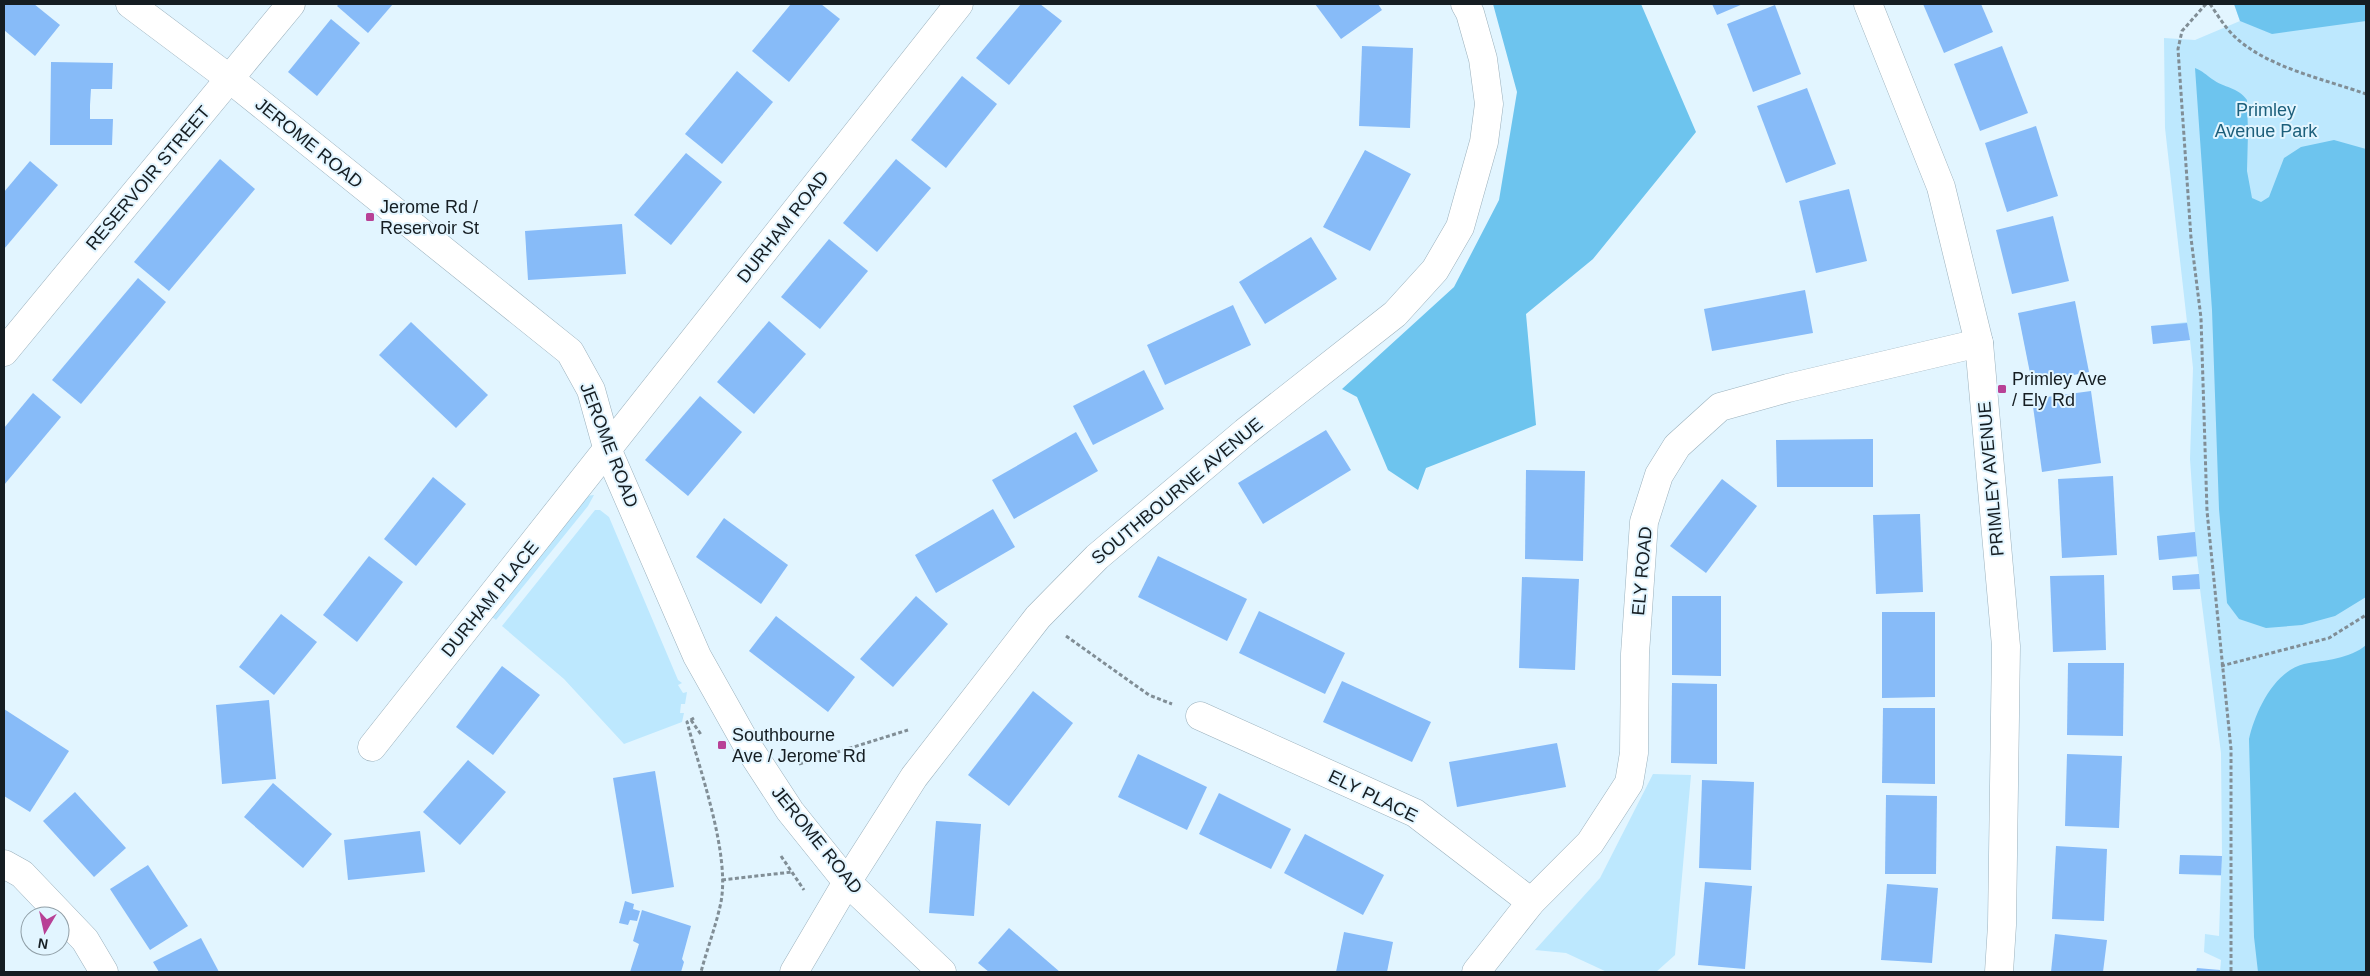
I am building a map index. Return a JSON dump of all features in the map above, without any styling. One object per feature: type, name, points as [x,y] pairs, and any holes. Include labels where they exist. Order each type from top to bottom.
[{"type":"street","name":"JEROME ROAD","points":[[130,4],[230,80],[570,352],[591,390],[608,451],[697,656],[723,703],[790,811],[847,882],[942,972]]},
{"type":"street","name":"RESERVOIR STREET","points":[[4,352],[291,4]]},
{"type":"street","name":"DURHAM ROAD","points":[[608,451],[959,4]]},
{"type":"street","name":"SOUTHBOURNE AVENUE","points":[[794,972],[847,882],[914,777],[1038,617],[1097,557],[1245,432],[1394,314],[1434,270],[1460,227],[1484,142],[1489,104],[1483,59],[1470,13],[1465,4]]},
{"type":"street","name":"PRIMLEY AVENUE","points":[[1868,4],[1941,187],[1980,343],[2006,646],[2002,925],[1999,972]]},
{"type":"street","name":"ELY ROAD","points":[[1476,972],[1531,902],[1590,843],[1629,784],[1634,753],[1635,654],[1644,522],[1659,476],[1677,446],[1720,407],[1788,388],[1980,343]]},
{"type":"street","name":"DURHAM PLACE","points":[[372,747],[608,451]]},
{"type":"street","name":"ELY PLACE","points":[[1200,716],[1415,813],[1531,902]]},
{"type":"street","points":[[4,864],[22,874],[85,940],[104,972]]},
{"type":"path","points":[[2231,972],[2231,748],[2221,666],[2207,510],[2201,318],[2191,238],[2178,48],[2182,31],[2208,4],[2232,35],[2250,48],[2292,69],[2366,94]]},
{"type":"path","points":[[2221,666],[2329,638],[2366,615]]},
{"type":"path","points":[[1038,617],[1149,695],[1200,716]]},
{"type":"path","points":[[701,972],[721,901],[722,880],[719,843],[686,722],[723,703]]},
{"type":"path","points":[[766,774],[916,728]]},
{"type":"path","points":[[722,880],[792,872]]},
{"type":"green space","name":"Primley Avenue Park","points":[[2234,4],[2366,4],[2366,972],[2220,972],[2221,960],[2204,952],[2205,934],[2219,936],[2221,876],[2179,874],[2180,855],[2222,856],[2221,753],[2200,589],[2173,590],[2172,576],[2199,574],[2197,557],[2159,560],[2157,536],[2195,532],[2190,459],[2193,368],[2190,340],[2153,344],[2151,326],[2187,322],[2165,128],[2164,38],[2195,40],[2240,21]]},
{"type":"green space","points":[[594,495],[588,506],[496,620],[492,617],[568,511],[586,496]]},
{"type":"green space","points":[[595,510],[600,510],[609,517],[678,680],[682,683],[678,685],[683,693],[687,692],[685,704],[681,704],[680,713],[684,713],[682,722],[624,744],[564,679],[502,626]]},
{"type":"green space","points":[[1653,774],[1691,775],[1675,955],[1656,972],[1607,972],[1566,953],[1535,950],[1600,878]]},
{"type":"shaded area","points":[[1493,4],[1641,4],[1696,132],[1593,259],[1526,314],[1536,425],[1426,468],[1418,490],[1388,470],[1357,397],[1342,389],[1454,287],[1499,200],[1517,92]]},
{"type":"shaded area","points":[[2234,4],[2366,4],[2366,21],[2272,34],[2240,21]]},
{"type":"shaded area","points":[[2195,68],[2217,82],[2239,92],[2247,100],[2247,171],[2252,198],[2261,202],[2269,197],[2284,158],[2301,147],[2334,140],[2366,149],[2366,597],[2335,616],[2302,625],[2266,628],[2239,619],[2227,603],[2219,509],[2212,310]]},
{"type":"shaded area","points":[[2366,645],[2366,972],[2258,972],[2254,937],[2249,739],[2252,728],[2261,705],[2268,694],[2275,684],[2293,668],[2345,656],[2360,650]]},
{"type":"building","points":[[4,4],[34,4],[60,25],[35,56],[4,30]]},
{"type":"building","points":[[339,4],[393,4],[368,33],[337,6]]},
{"type":"building","points":[[791,4],[821,4],[840,19],[789,82],[752,51]]},
{"type":"building","points":[[1021,4],[1040,4],[1062,21],[1009,85],[976,58]]},
{"type":"building","points":[[1315,4],[1378,4],[1382,10],[1341,39]]},
{"type":"building","points":[[1712,4],[1743,4],[1717,15]]},
{"type":"building","points":[[1923,4],[1981,4],[1993,32],[1944,53]]},
{"type":"building","points":[[1775,5],[1801,74],[1753,92],[1727,24]]},
{"type":"building","points":[[331,19],[360,43],[317,96],[288,72]]},
{"type":"building","points":[[1362,46],[1413,48],[1410,128],[1359,126]]},
{"type":"building","points":[[2002,46],[2028,113],[1980,131],[1954,64]]},
{"type":"building","points":[[51,62],[113,63],[112,89],[91,89],[90,105],[90,119],[113,119],[112,145],[50,145]]},
{"type":"building","points":[[737,71],[773,102],[722,164],[685,134]]},
{"type":"building","points":[[962,76],[997,104],[946,168],[911,140]]},
{"type":"building","points":[[1807,88],[1836,164],[1786,183],[1757,106]]},
{"type":"building","points":[[2036,126],[2058,196],[2007,212],[1985,143]]},
{"type":"building","points":[[1365,150],[1411,174],[1370,251],[1323,227]]},
{"type":"building","points":[[686,153],[722,182],[671,245],[634,215]]},
{"type":"building","points":[[220,159],[255,189],[169,291],[134,262]]},
{"type":"building","points":[[896,159],[931,188],[877,252],[843,223]]},
{"type":"building","points":[[30,161],[58,185],[4,249],[4,192]]},
{"type":"building","points":[[1849,189],[1867,261],[1816,273],[1799,201]]},
{"type":"building","points":[[2053,216],[2069,281],[2012,294],[1996,230]]},
{"type":"building","points":[[622,224],[626,274],[528,280],[525,231]]},
{"type":"building","points":[[1311,237],[1337,279],[1265,324],[1239,282]]},
{"type":"building","points":[[829,239],[868,271],[820,329],[781,297]]},
{"type":"building","points":[[138,278],[166,302],[81,404],[52,380]]},
{"type":"building","points":[[1805,290],[1813,333],[1712,351],[1704,309]]},
{"type":"building","points":[[2075,301],[2089,372],[2032,383],[2018,313]]},
{"type":"building","points":[[1233,305],[1251,345],[1165,385],[1147,345]]},
{"type":"building","points":[[769,321],[806,354],[754,414],[717,382]]},
{"type":"building","points":[[411,322],[488,395],[456,428],[379,355]]},
{"type":"building","points":[[2187,323],[2190,340],[2153,344],[2151,326]]},
{"type":"building","points":[[1144,370],[1164,409],[1093,445],[1073,406]]},
{"type":"building","points":[[2091,391],[2101,463],[2042,472],[2032,399]]},
{"type":"building","points":[[33,393],[61,417],[4,485],[4,428]]},
{"type":"building","points":[[700,396],[742,432],[688,496],[645,460]]},
{"type":"building","points":[[1326,430],[1351,470],[1263,524],[1238,483]]},
{"type":"building","points":[[1076,432],[1098,471],[1014,519],[992,480]]},
{"type":"building","points":[[1873,439],[1873,487],[1777,487],[1776,440]]},
{"type":"building","points":[[1526,470],[1585,471],[1583,561],[1525,559]]},
{"type":"building","points":[[2113,476],[2117,555],[2062,558],[2058,479]]},
{"type":"building","points":[[433,477],[466,504],[416,566],[384,539]]},
{"type":"building","points":[[1722,479],[1757,506],[1706,573],[1670,546]]},
{"type":"building","points":[[993,509],[1015,547],[936,593],[915,555]]},
{"type":"building","points":[[1920,514],[1923,592],[1876,594],[1873,515]]},
{"type":"building","points":[[724,518],[788,565],[761,604],[696,557]]},
{"type":"building","points":[[2195,532],[2197,556],[2159,560],[2157,536]]},
{"type":"building","points":[[369,556],[403,582],[357,642],[323,615]]},
{"type":"building","points":[[1158,556],[1247,599],[1227,641],[1138,597]]},
{"type":"building","points":[[2199,574],[2200,589],[2173,590],[2172,576]]},
{"type":"building","points":[[2104,575],[2106,650],[2053,652],[2050,576]]},
{"type":"building","points":[[1522,577],[1579,579],[1575,670],[1519,668]]},
{"type":"building","points":[[916,596],[948,624],[893,687],[860,659]]},
{"type":"building","points":[[1672,596],[1721,596],[1721,676],[1672,675]]},
{"type":"building","points":[[1259,611],[1345,653],[1325,694],[1239,653]]},
{"type":"building","points":[[1882,612],[1935,612],[1935,697],[1882,698]]},
{"type":"building","points":[[281,614],[317,642],[274,695],[239,667]]},
{"type":"building","points":[[776,616],[855,677],[828,712],[749,651]]},
{"type":"building","points":[[2068,663],[2124,663],[2123,736],[2067,735]]},
{"type":"building","points":[[502,666],[540,695],[493,755],[456,727]]},
{"type":"building","points":[[1342,681],[1431,722],[1412,762],[1323,722]]},
{"type":"building","points":[[1672,683],[1717,684],[1717,764],[1671,763]]},
{"type":"building","points":[[1033,691],[1073,723],[1009,806],[968,775]]},
{"type":"building","points":[[269,700],[276,779],[222,784],[216,705]]},
{"type":"building","points":[[1883,708],[1935,708],[1935,784],[1882,783]]},
{"type":"building","points":[[4,709],[69,751],[30,812],[4,796]]},
{"type":"building","points":[[1557,743],[1566,787],[1457,807],[1449,762]]},
{"type":"building","points":[[1138,754],[1207,787],[1187,830],[1118,797]]},
{"type":"building","points":[[2067,754],[2122,756],[2119,828],[2065,826]]},
{"type":"building","points":[[468,760],[506,792],[460,845],[423,812]]},
{"type":"building","points":[[655,771],[674,887],[632,894],[613,778]]},
{"type":"building","points":[[1702,780],[1754,782],[1751,870],[1699,868]]},
{"type":"building","points":[[273,783],[332,834],[303,868],[244,817]]},
{"type":"building","points":[[75,792],[126,848],[94,877],[43,821]]},
{"type":"building","points":[[1219,793],[1291,829],[1271,869],[1199,834]]},
{"type":"building","points":[[1886,795],[1937,796],[1936,874],[1885,874]]},
{"type":"building","points":[[936,821],[981,824],[974,916],[929,913]]},
{"type":"building","points":[[420,831],[425,872],[348,880],[344,840]]},
{"type":"building","points":[[1305,834],[1384,875],[1363,915],[1284,873]]},
{"type":"building","points":[[2056,846],[2107,849],[2104,921],[2052,919]]},
{"type":"building","points":[[2180,855],[2222,856],[2221,875],[2179,874]]},
{"type":"building","points":[[148,865],[188,926],[150,950],[110,889]]},
{"type":"building","points":[[1705,882],[1752,886],[1745,969],[1698,965]]},
{"type":"building","points":[[1887,884],[1938,888],[1932,963],[1881,960]]},
{"type":"building","points":[[625,901],[634,904],[633,909],[640,911],[637,921],[630,920],[628,925],[619,923]]},
{"type":"building","points":[[642,910],[691,926],[682,959],[684,962],[681,972],[630,972],[639,944],[633,941]]},
{"type":"building","points":[[1009,928],[1060,972],[989,972],[978,963]]},
{"type":"building","points":[[1344,932],[1393,942],[1387,972],[1336,972]]},
{"type":"building","points":[[2055,934],[2107,940],[2103,972],[2051,972]]},
{"type":"building","points":[[201,938],[219,972],[159,972],[153,962]]},
{"type":"building","points":[[2197,968],[2220,970],[2220,972],[2196,972]]},
{"type":"place","name":"Jerome Rd / Reservoir St","points":[[370,217]]},
{"type":"place","name":"Primley Ave / Ely Rd","points":[[2002,389]]},
{"type":"place","name":"Southbourne Ave / Jerome Rd","points":[[722,745]]}]
